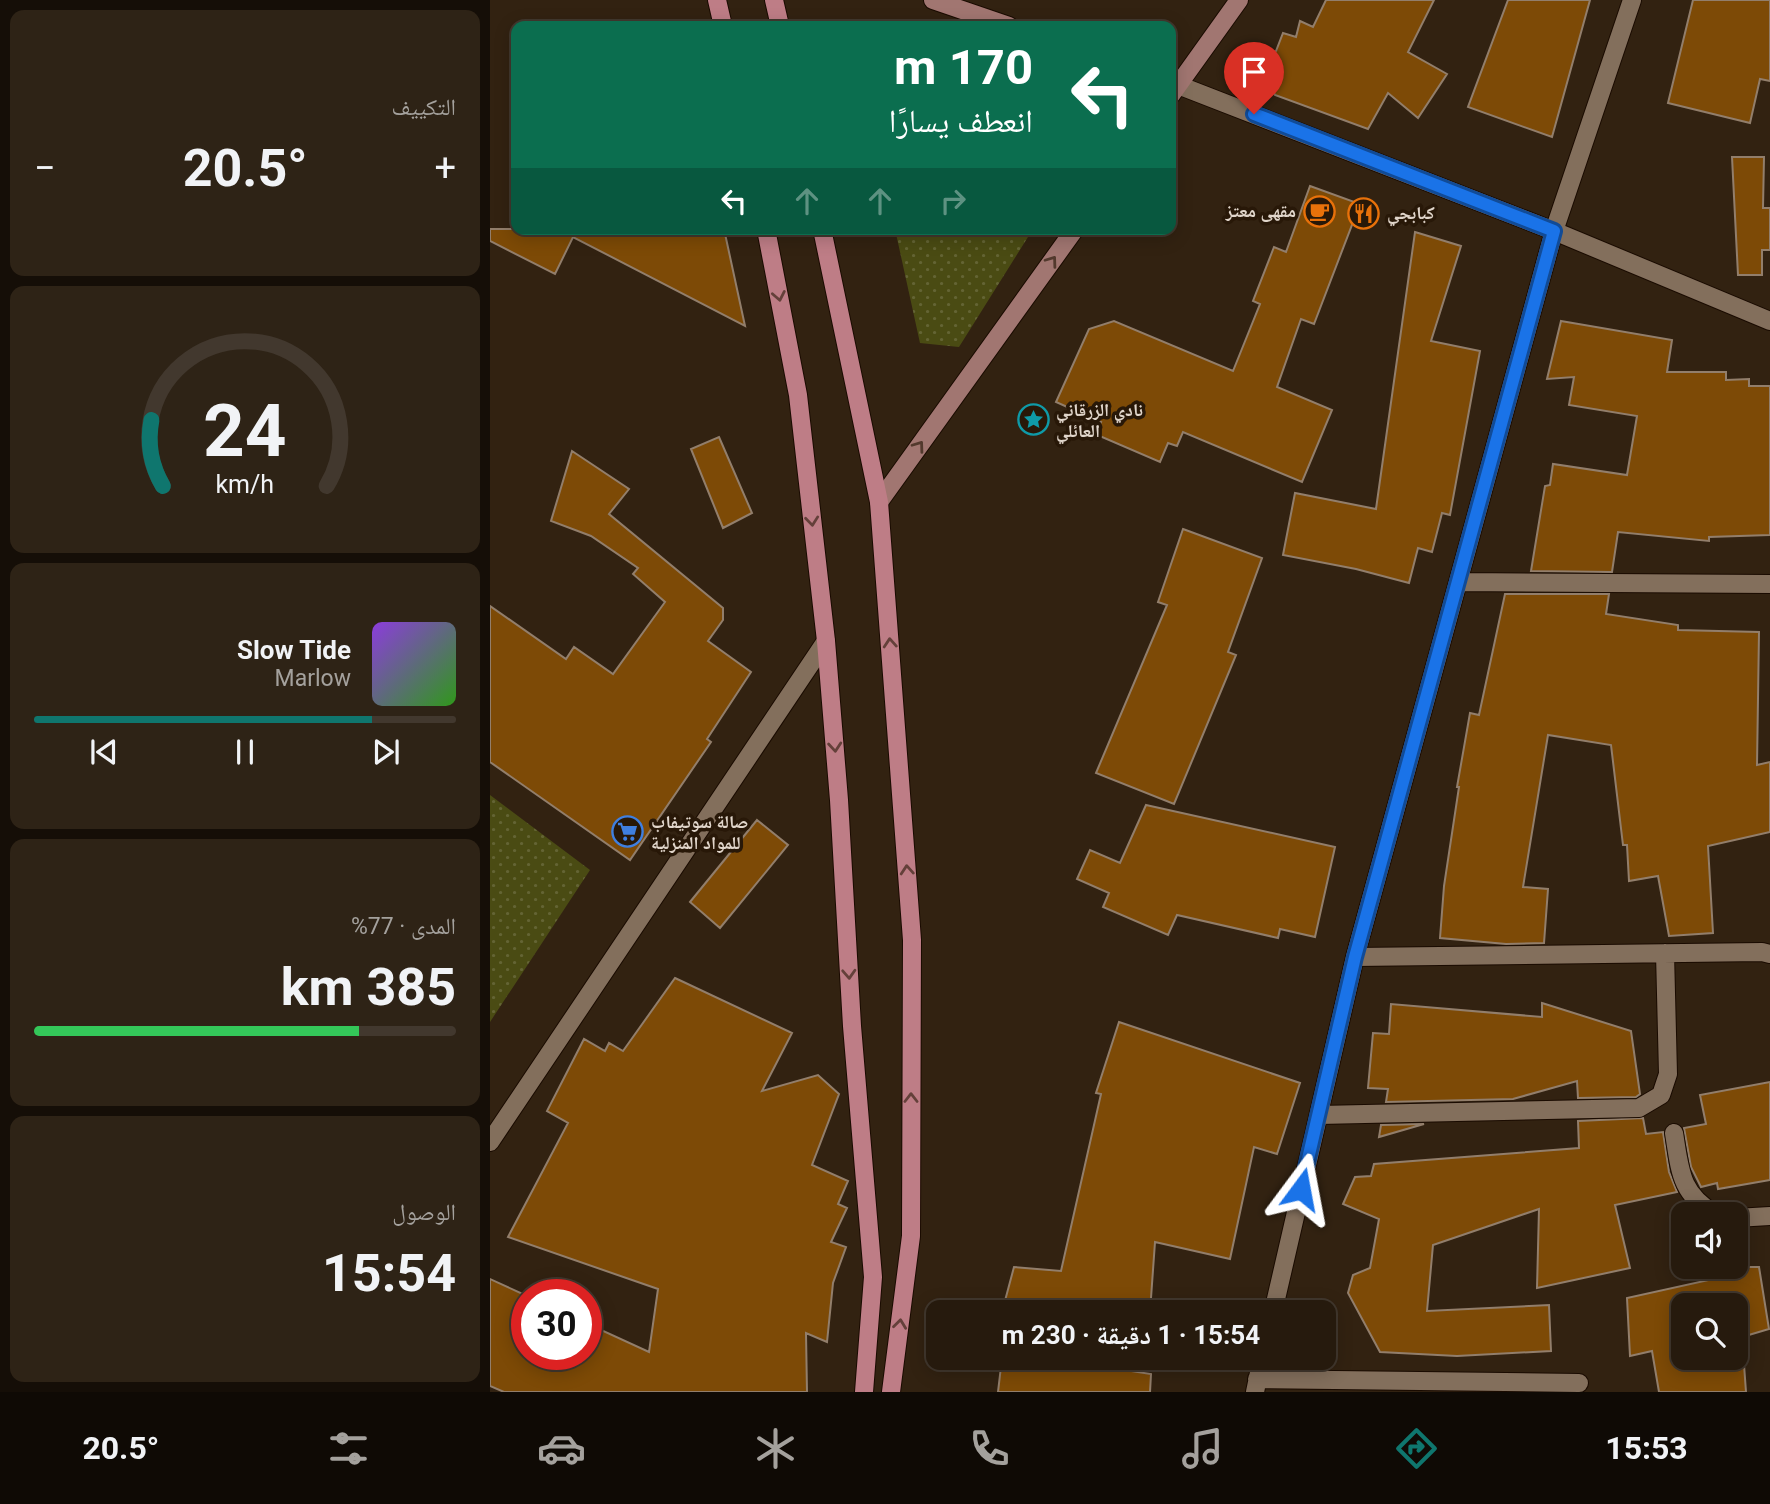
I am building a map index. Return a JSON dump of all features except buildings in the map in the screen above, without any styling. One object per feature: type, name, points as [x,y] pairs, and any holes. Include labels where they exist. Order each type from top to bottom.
[{"type":"main road","points":[[717,0],[722,21]]},
{"type":"main road","points":[[774,0],[779,21]]},
{"type":"main road","points":[[933,0],[994,21]]},
{"type":"main road","points":[[1176,83],[1239,0]]},
{"type":"main road","points":[[767,235],[798,395],[839,800],[852,1026],[873,1277],[864,1392]]},
{"type":"main road","points":[[823,235],[879,502],[912,940],[911,1236],[891,1392]]},
{"type":"main road","points":[[879,502],[1071,235]]},
{"type":"street","points":[[1276,1300],[1355,957],[1554,231],[1632,0]]},
{"type":"street","points":[[1176,88],[1554,231],[1770,321]]},
{"type":"street","points":[[1458,582],[1770,584]]},
{"type":"street","points":[[490,1142],[825,641]]},
{"type":"street","points":[[1319,1115],[1639,1108],[1661,1095],[1668,1074],[1665,953]]},
{"type":"street","points":[[1355,957],[1770,954]]},
{"type":"street","points":[[1674,1133],[1681,1178],[1697,1202]]},
{"type":"street","points":[[1748,1217],[1770,1216]]},
{"type":"street","points":[[1256,1386],[1579,1383]]},
{"type":"shaded area","points":[[896,235],[1029,235],[959,347],[920,343]]},
{"type":"shaded area","points":[[490,795],[590,870],[490,1022]]},
{"type":"place","name":"مقهى معتز","points":[[1319,211]]},
{"type":"place","name":"كبابجي","points":[[1364,213]]},
{"type":"place","name":"نادي الزرقاني العائلي","points":[[1033,420]]},
{"type":"place","name":"صالة سوتيفاب للمواد المنزلية","points":[[628,832]]},
{"type":"route","points":[[1254,114],[1554,231],[1355,957],[1301,1189]]}]
